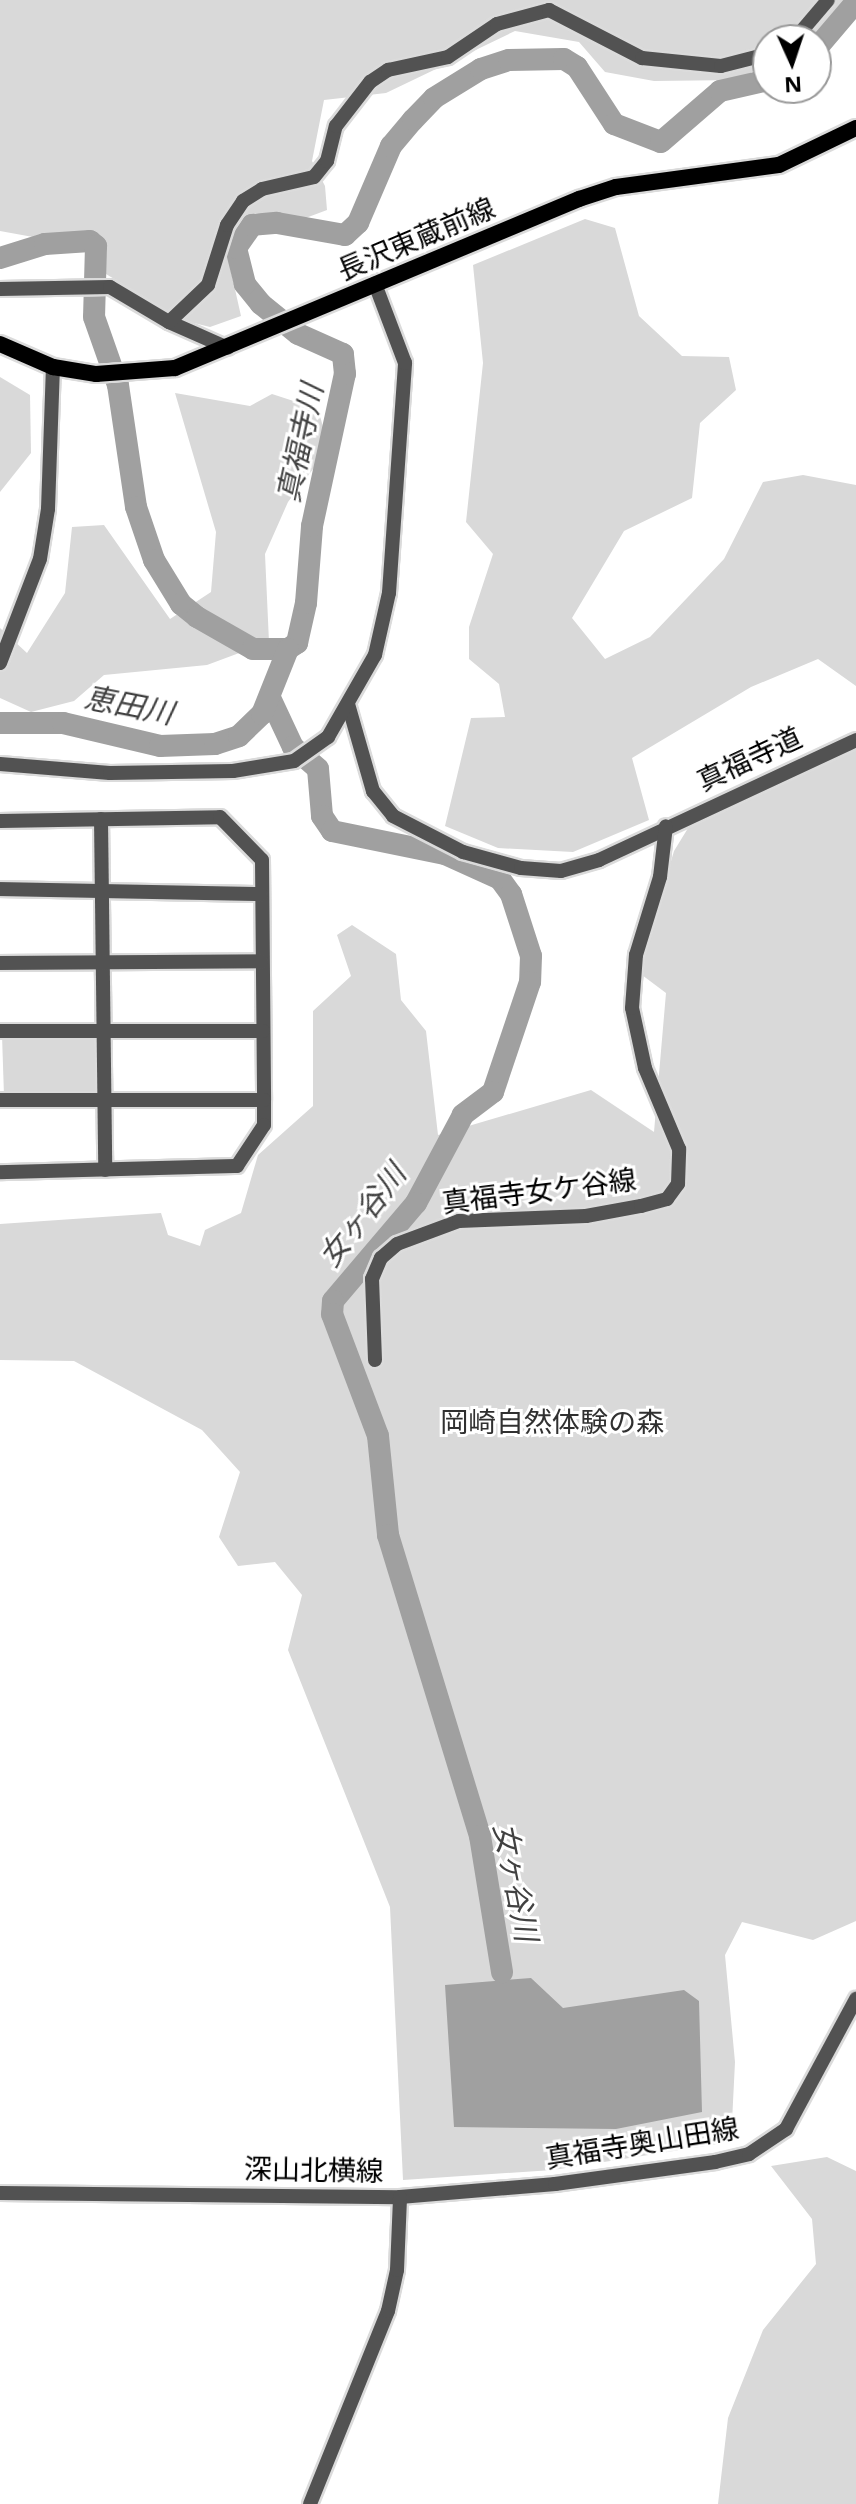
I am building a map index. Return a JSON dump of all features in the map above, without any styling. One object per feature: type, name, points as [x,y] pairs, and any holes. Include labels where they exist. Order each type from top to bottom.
[{"type":"main road","name":"長沢東蔵前線","points":[[0,344],[53,367],[96,374],[175,368],[599,192],[779,165],[856,128]]},
{"type":"street","points":[[808,24],[828,0]]},
{"type":"street","points":[[169,322],[208,285],[227,225],[243,201],[262,189],[314,177],[327,161],[330,134],[370,82],[388,70],[448,57],[497,24],[549,10],[642,58],[721,66],[752,58]]},
{"type":"street","points":[[0,764],[110,773],[208,773],[281,764],[321,745],[375,655],[389,593],[404,377],[399,338],[375,284]]},
{"type":"street","points":[[0,289],[105,286],[169,322],[228,348]]},
{"type":"street","points":[[0,663],[40,559],[48,509],[53,367]]},
{"type":"street","name":"真福寺道","points":[[348,704],[373,791],[393,816],[463,852],[495,864],[561,871],[599,860],[666,826],[856,740]]},
{"type":"street","points":[[0,821],[220,817],[262,860],[264,1100],[264,1125],[237,1166],[0,1172]]},
{"type":"street","points":[[101,819],[105,1170]]},
{"type":"street","name":"真福寺女ケ谷線","points":[[375,1360],[372,1279],[381,1258],[397,1244],[459,1221],[586,1216],[641,1206],[667,1199],[678,1184],[679,1149],[645,1068],[632,1008],[636,955],[660,877],[666,826]]},
{"type":"street","points":[[0,889],[261,894]]},
{"type":"street","points":[[0,963],[261,961]]},
{"type":"street","points":[[0,1031],[263,1031]]},
{"type":"street","points":[[0,1100],[264,1100]]},
{"type":"street","name":"真福寺奥山田線","points":[[400,2197],[555,2184],[749,2154],[786,2129],[856,1999]]},
{"type":"street","name":"深山北横線","points":[[0,2193],[400,2197],[397,2270],[388,2311],[310,2504]]},
{"type":"green space","points":[[0,0],[850,0],[826,24],[752,24],[752,72],[738,80],[654,81],[605,72],[579,42],[515,31],[386,93],[324,100],[312,161],[325,186],[327,210],[303,219],[255,213],[232,233],[230,267],[241,316],[210,327],[182,320],[106,274],[97,233],[33,237],[0,231]]},
{"type":"green space","points":[[585,219],[615,228],[639,316],[682,356],[729,357],[736,390],[700,423],[692,498],[624,531],[572,618],[605,659],[650,637],[724,559],[763,482],[803,475],[856,485],[856,686],[818,659],[751,687],[632,758],[649,820],[573,852],[498,848],[445,826],[471,718],[505,717],[499,684],[469,659],[469,627],[493,554],[466,522],[483,363],[473,265]]},
{"type":"green space","points":[[0,377],[30,395],[31,453],[0,492]]},
{"type":"green space","points":[[175,393],[250,406],[272,394],[318,409],[329,448],[288,502],[265,554],[269,642],[207,665],[104,675],[74,701],[31,712],[0,698],[0,628],[27,653],[65,593],[72,527],[104,525],[170,619],[211,592],[216,532]]},
{"type":"green space","name":"岡崎自然体験の森","points":[[856,748],[856,1921],[813,1940],[742,1922],[725,1955],[735,2062],[731,2142],[553,2170],[403,2180],[390,1907],[288,1650],[302,1595],[275,1562],[238,1566],[219,1537],[240,1472],[202,1430],[74,1361],[0,1360],[0,1224],[161,1213],[168,1235],[200,1246],[205,1230],[241,1213],[258,1155],[313,1106],[313,1011],[351,976],[337,935],[352,925],[396,954],[401,1000],[426,1031],[438,1135],[591,1090],[654,1132],[666,993],[638,972],[674,851],[693,820]]},
{"type":"green space","points":[[97,1033],[98,1096],[4,1096],[2,1035]]},
{"type":"green space","points":[[827,2157],[856,2171],[856,2504],[718,2504],[728,2418],[763,2330],[816,2264],[812,2219],[771,2166]]},
{"type":"shaded area","points":[[531,1978],[563,2008],[684,1990],[699,2001],[702,2112],[616,2129],[454,2127],[445,1985]]},
{"type":"waterway","name":"真福寺川","points":[[832,30],[856,2]]},
{"type":"waterway","name":"真福寺川","points":[[0,258],[45,244],[90,241],[96,246],[94,317],[118,385],[136,507],[154,560],[181,604],[197,617],[253,649],[288,649],[297,643],[306,603],[312,526],[345,374],[343,354],[298,334],[261,304],[245,284],[236,248],[252,225],[277,223],[345,235],[358,223],[391,146],[413,120],[434,98],[481,69],[509,60],[564,59],[577,67],[614,124],[661,142],[720,91],[752,84]]},
{"type":"waterway","name":"恵田川","points":[[0,723],[63,723],[160,746],[215,744],[239,736],[262,714],[288,649]]},
{"type":"waterway","name":"女ヶ谷川","points":[[270,698],[293,747],[318,769],[322,816],[332,831],[445,854],[500,879],[511,894],[531,956],[530,982],[493,1092],[463,1115],[416,1203],[333,1301],[332,1314],[378,1436],[388,1535],[480,1836],[502,1972]]}]
